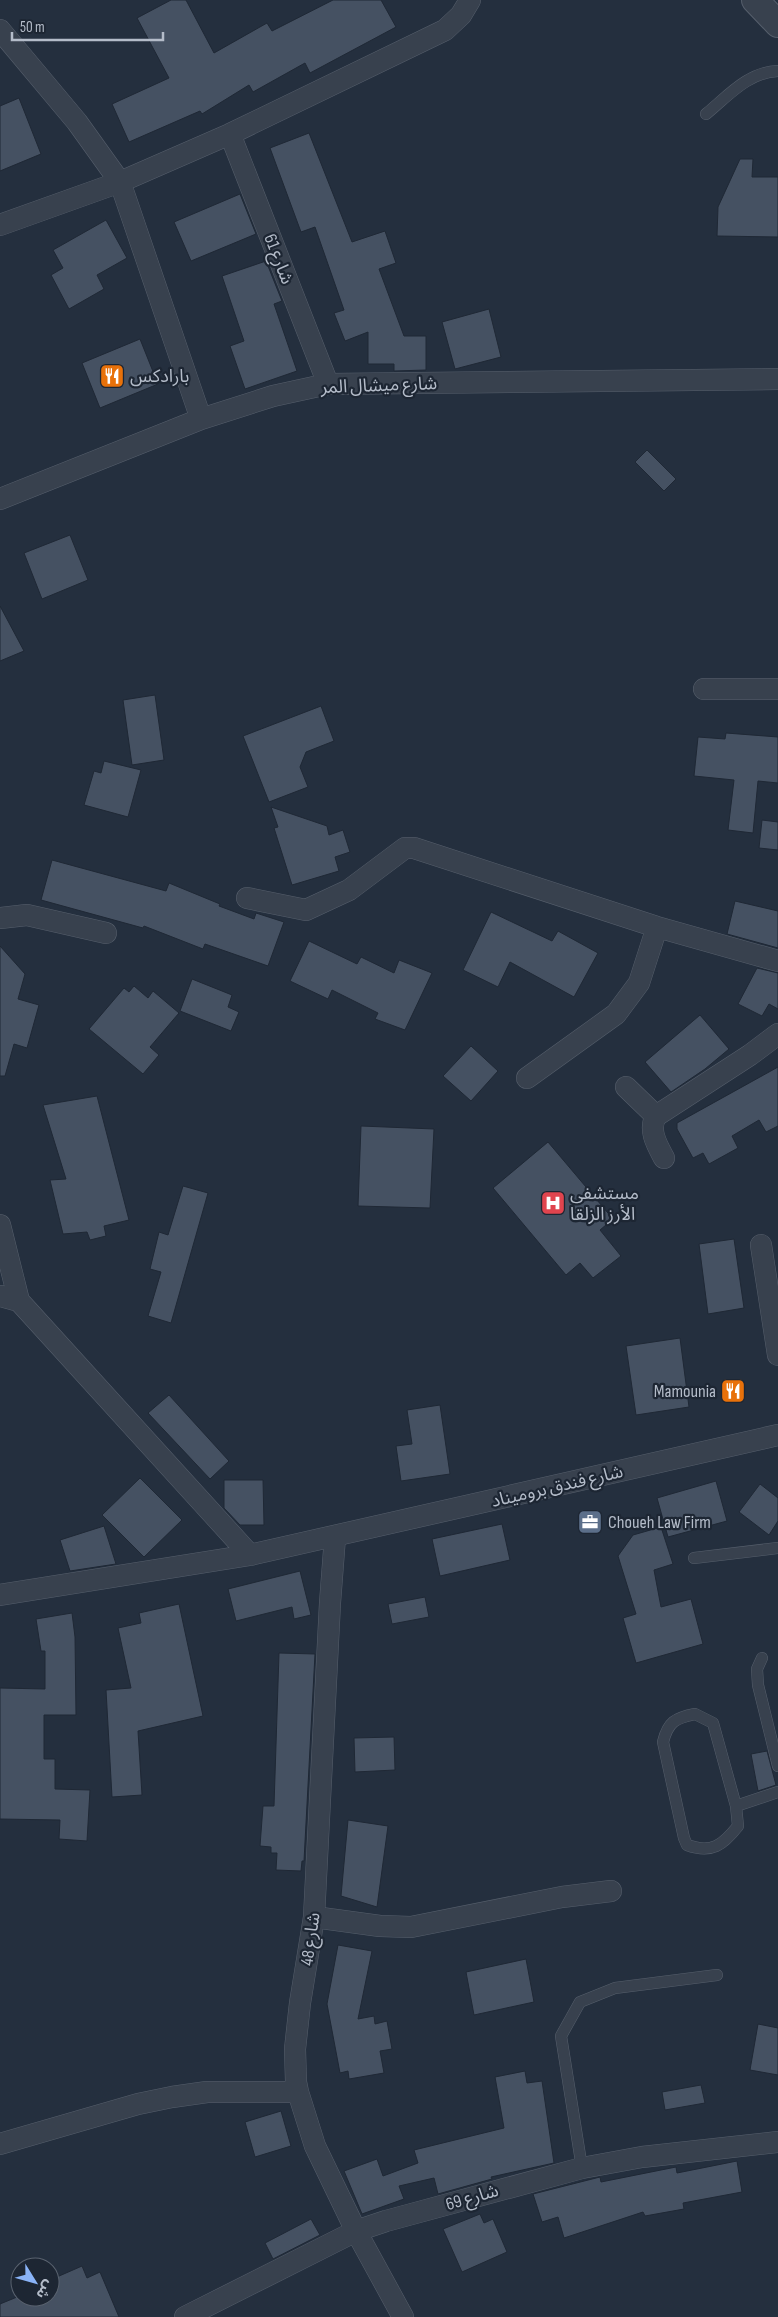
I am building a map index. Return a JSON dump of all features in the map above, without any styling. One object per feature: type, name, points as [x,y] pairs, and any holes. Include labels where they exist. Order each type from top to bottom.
[{"type":"street","points":[[0,225],[120,182],[230,134],[445,30],[461,15],[470,0]]},
{"type":"street","points":[[754,0],[778,24]]},
{"type":"street","points":[[0,30],[77,122],[120,182],[201,419]]},
{"type":"street","name":"شارع 61","points":[[230,134],[328,384]]},
{"type":"street","name":"شارع ميشال المر","points":[[0,499],[201,419],[273,396],[328,384],[778,379]]},
{"type":"street","points":[[704,689],[778,689]]},
{"type":"street","points":[[247,898],[306,910],[349,890],[405,848],[414,848],[657,926],[778,961]]},
{"type":"street","points":[[0,918],[27,915],[106,933]]},
{"type":"street","points":[[527,1078],[616,1014],[639,983],[657,926]]},
{"type":"street","points":[[664,1158],[654,1135],[653,1122],[656,1116],[750,1055],[778,1034]]},
{"type":"street","points":[[626,1087],[656,1116]]},
{"type":"street","points":[[0,1225],[9,1298],[250,1555]]},
{"type":"street","points":[[762,1245],[778,1355]]},
{"type":"street","name":"شارع فندق بروميناد","points":[[0,1595],[250,1555],[336,1537],[778,1435]]},
{"type":"street","name":"شارع 48","points":[[336,1537],[330,1603],[314,1917],[300,2003],[295,2049],[297,2087],[315,2146],[356,2231],[403,2317]]},
{"type":"street","points":[[314,1917],[380,1926],[411,1927],[562,1897],[611,1891]]},
{"type":"street","points":[[0,2135],[136,2095],[171,2088],[206,2083],[297,2087]]},
{"type":"street","points":[[0,2144],[172,2096],[297,2087]]},
{"type":"street","name":"شارع 69","points":[[185,2317],[356,2231],[528,2181],[582,2168],[642,2157],[778,2142]]},
{"type":"lane","points":[[706,114],[759,73],[778,71]]},
{"type":"lane","points":[[694,1558],[778,1548]]},
{"type":"lane","points":[[762,1658],[757,1669],[758,1685],[775,1735],[778,1766]]},
{"type":"lane","points":[[695,1714],[713,1723],[736,1806],[738,1826],[724,1844],[700,1850],[687,1846],[663,1742],[666,1728],[679,1717],[695,1714]]},
{"type":"lane","points":[[736,1806],[778,1792]]},
{"type":"lane","points":[[582,2168],[561,2036],[580,2002],[615,1988],[717,1975]]},
{"type":"building","points":[[171,0],[186,0],[214,53],[267,23],[272,31],[333,0],[381,0],[396,27],[310,73],[305,63],[253,92],[249,85],[202,114],[200,111],[129,142],[112,104],[169,78],[137,18]]},
{"type":"building","points":[[19,98],[41,154],[0,171],[0,106]]},
{"type":"building","points":[[309,133],[352,242],[385,231],[396,263],[379,269],[404,336],[426,336],[426,370],[394,371],[394,364],[368,364],[368,332],[345,341],[334,313],[344,310],[315,227],[301,232],[270,148]]},
{"type":"building","points":[[740,159],[753,159],[752,177],[778,177],[778,237],[717,236],[718,207]]},
{"type":"building","points":[[240,194],[256,234],[191,261],[174,222]]},
{"type":"building","points":[[106,220],[127,258],[97,275],[104,289],[69,309],[51,275],[63,268],[53,250]]},
{"type":"building","points":[[266,261],[282,301],[274,304],[297,371],[245,389],[230,346],[244,341],[222,276]]},
{"type":"building","points":[[489,309],[501,357],[455,369],[442,322]]},
{"type":"building","points":[[140,339],[158,384],[100,408],[82,363]]},
{"type":"building","points":[[647,450],[676,479],[664,491],[635,462]]},
{"type":"building","points":[[70,535],[88,580],[42,599],[24,553]]},
{"type":"building","points":[[0,606],[24,651],[0,661]]},
{"type":"building","points":[[155,695],[164,760],[132,765],[123,700]]},
{"type":"building","points":[[321,706],[334,741],[306,752],[300,767],[308,787],[269,802],[243,736]]},
{"type":"building","points":[[726,733],[778,737],[778,783],[758,781],[753,833],[728,830],[734,780],[694,776],[698,737],[725,739]]},
{"type":"building","points":[[104,761],[141,770],[128,817],[84,805],[94,771],[101,773]]},
{"type":"building","points":[[271,807],[327,826],[329,835],[343,830],[350,852],[335,857],[339,871],[292,885],[274,828],[278,827]]},
{"type":"building","points":[[762,820],[778,822],[778,850],[759,848]]},
{"type":"building","points":[[52,860],[166,891],[169,883],[220,904],[219,906],[254,919],[256,913],[284,922],[268,966],[205,944],[203,949],[144,926],[143,928],[41,900]]},
{"type":"building","points":[[735,901],[778,911],[778,948],[727,934]]},
{"type":"building","points":[[491,912],[552,941],[558,931],[598,953],[574,997],[510,962],[498,987],[463,970]]},
{"type":"building","points":[[309,941],[357,964],[361,957],[394,973],[399,960],[432,973],[405,1030],[375,1019],[378,1013],[332,990],[328,999],[290,981]]},
{"type":"building","points":[[0,946],[25,974],[18,999],[39,1005],[27,1048],[14,1044],[5,1076],[0,1076]]},
{"type":"building","points":[[757,968],[778,973],[778,1009],[769,1004],[762,1016],[738,1004]]},
{"type":"building","points":[[192,979],[232,995],[228,1007],[239,1012],[231,1031],[180,1011]]},
{"type":"building","points":[[134,986],[148,998],[153,991],[179,1013],[150,1047],[159,1055],[143,1074],[89,1029],[124,988],[129,992]]},
{"type":"building","points":[[700,1015],[729,1049],[705,1069],[671,1092],[645,1062]]},
{"type":"building","points":[[471,1046],[498,1071],[471,1101],[443,1076]]},
{"type":"building","points":[[778,1067],[778,1126],[766,1132],[759,1120],[732,1136],[738,1148],[709,1164],[703,1153],[693,1158],[677,1129],[677,1123]]},
{"type":"building","points":[[97,1096],[129,1220],[104,1226],[106,1236],[90,1240],[87,1232],[63,1234],[50,1180],[66,1179],[43,1105]]},
{"type":"building","points":[[361,1126],[434,1129],[430,1208],[358,1206]]},
{"type":"building","name":"مستشفى الأرز الزلقا","points":[[548,1142],[613,1219],[600,1230],[621,1256],[593,1278],[580,1263],[566,1275],[493,1188]]},
{"type":"building","points":[[183,1186],[208,1193],[171,1323],[148,1316],[161,1272],[150,1269],[159,1232],[168,1235]]},
{"type":"building","points":[[734,1239],[744,1308],[708,1314],[699,1244]]},
{"type":"building","points":[[680,1338],[689,1407],[636,1415],[626,1346]]},
{"type":"building","points":[[169,1395],[229,1461],[210,1479],[148,1413]]},
{"type":"building","points":[[440,1405],[450,1474],[401,1481],[396,1446],[412,1444],[407,1410]]},
{"type":"building","points":[[140,1478],[182,1520],[144,1557],[102,1515]]},
{"type":"building","points":[[224,1480],[263,1480],[264,1525],[240,1525],[224,1508]]},
{"type":"building","points":[[716,1481],[727,1521],[668,1537],[657,1498]]},
{"type":"building","points":[[760,1484],[778,1498],[778,1521],[769,1535],[739,1512]]},
{"type":"building","points":[[502,1524],[510,1560],[440,1576],[432,1539]]},
{"type":"building","points":[[104,1526],[116,1564],[70,1571],[60,1540]]},
{"type":"building","points":[[661,1527],[673,1564],[654,1570],[661,1607],[691,1599],[703,1644],[636,1663],[623,1618],[636,1614],[618,1556],[633,1535]]},
{"type":"building","points":[[300,1571],[311,1615],[294,1619],[292,1607],[236,1621],[228,1589]]},
{"type":"building","points":[[425,1597],[429,1617],[392,1624],[388,1604]]},
{"type":"building","points":[[179,1604],[203,1716],[138,1731],[142,1795],[112,1797],[106,1690],[131,1688],[118,1628],[141,1623],[139,1613]]},
{"type":"building","points":[[72,1613],[75,1637],[76,1715],[44,1715],[44,1759],[55,1759],[55,1789],[90,1790],[87,1841],[59,1839],[60,1820],[0,1819],[0,1688],[45,1689],[45,1651],[41,1651],[36,1619]]},
{"type":"building","points":[[279,1653],[315,1654],[304,1861],[302,1861],[301,1871],[276,1870],[277,1853],[271,1853],[271,1847],[260,1846],[263,1806],[274,1806]]},
{"type":"building","points":[[394,1737],[395,1770],[355,1772],[354,1738]]},
{"type":"building","points":[[767,1751],[776,1785],[758,1791],[751,1754]]},
{"type":"building","points":[[348,1820],[388,1826],[377,1907],[341,1896]]},
{"type":"building","points":[[338,1945],[372,1951],[358,2019],[374,2016],[375,2024],[387,2021],[392,2049],[380,2051],[384,2073],[349,2079],[348,2071],[340,2073],[327,2004]]},
{"type":"building","points":[[526,1959],[534,2002],[474,2015],[466,1972]]},
{"type":"building","points":[[758,2024],[778,2028],[778,2075],[750,2070]]},
{"type":"building","points":[[525,2071],[527,2083],[542,2081],[554,2163],[491,2177],[492,2179],[438,2194],[434,2178],[399,2186],[404,2199],[362,2214],[344,2171],[377,2159],[383,2176],[418,2163],[414,2150],[504,2128],[495,2077]]},
{"type":"building","points":[[701,2085],[705,2103],[665,2110],[662,2092]]},
{"type":"building","points":[[281,2111],[291,2146],[255,2157],[245,2122]]},
{"type":"building","points":[[737,2161],[742,2192],[683,2203],[684,2209],[645,2216],[643,2212],[564,2238],[558,2217],[542,2222],[533,2194],[600,2177],[601,2182],[676,2167],[677,2173]]},
{"type":"building","points":[[480,2214],[484,2223],[493,2219],[507,2252],[462,2272],[443,2229]]},
{"type":"building","points":[[311,2219],[320,2235],[273,2259],[265,2243]]},
{"type":"building","points":[[82,2266],[87,2278],[100,2272],[119,2317],[0,2317],[0,2304],[10,2300],[10,2307],[60,2307],[60,2276]]},
{"type":"place","name":"بارادكس","points":[[112,376]]},
{"type":"place","name":"مستشفى الأرز الزلقا","points":[[553,1203]]},
{"type":"place","name":"Mamounia","points":[[733,1391]]},
{"type":"place","name":"Choueh Law Firm","points":[[590,1522]]}]
